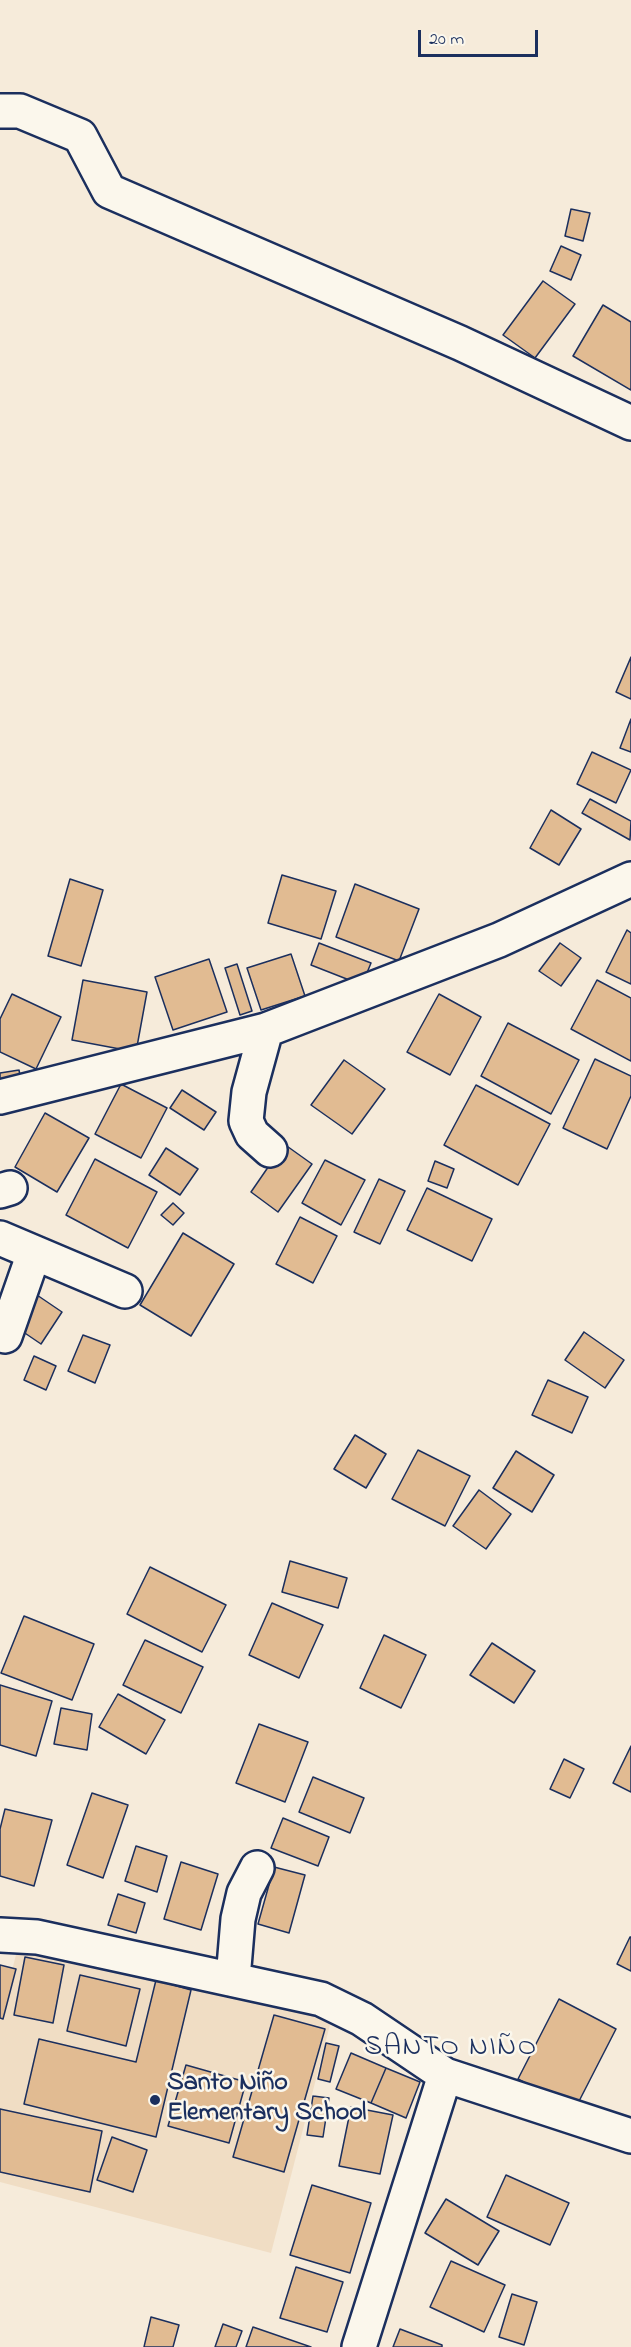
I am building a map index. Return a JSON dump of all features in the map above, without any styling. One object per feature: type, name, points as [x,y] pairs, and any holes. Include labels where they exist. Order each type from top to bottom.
[{"type":"street","points":[[0,111],[20,111],[80,136],[109,191],[460,343],[631,423]]},
{"type":"street","points":[[0,1097],[266,1030],[499,940],[631,879]]},
{"type":"street","points":[[266,1030],[249,1092],[246,1121],[252,1134],[270,1150]]},
{"type":"street","points":[[0,1238],[125,1292]]},
{"type":"street","points":[[5,1336],[34,1253]]},
{"type":"street","points":[[233,1979],[238,1919],[244,1893],[257,1868]]},
{"type":"street","points":[[0,1935],[37,1937],[321,1999],[362,2019],[445,2075],[631,2136]]},
{"type":"street","points":[[359,2347],[445,2075]]},
{"type":"shaded area","name":"Santo Niño Elementary School","points":[[19,1943],[332,2017],[271,2253],[0,2182],[0,2018]]},
{"type":"building","points":[[571,209],[590,213],[583,241],[565,236]]},
{"type":"building","points":[[561,246],[581,255],[571,280],[550,271]]},
{"type":"building","points":[[543,281],[575,304],[535,358],[503,335]]},
{"type":"building","points":[[603,305],[631,322],[631,390],[573,356]]},
{"type":"building","points":[[631,657],[631,699],[616,692]]},
{"type":"building","points":[[631,719],[631,752],[620,748]]},
{"type":"building","points":[[592,752],[631,770],[616,803],[577,784]]},
{"type":"building","points":[[590,799],[631,821],[630,840],[582,813]]},
{"type":"building","points":[[551,810],[581,829],[559,865],[530,848]]},
{"type":"building","points":[[282,875],[336,891],[321,939],[268,923]]},
{"type":"building","points":[[70,879],[103,890],[81,966],[48,956]]},
{"type":"building","points":[[355,884],[419,909],[399,961],[336,937]]},
{"type":"building","points":[[627,930],[631,933],[631,984],[606,972]]},
{"type":"building","points":[[319,943],[371,963],[362,985],[311,965]]},
{"type":"building","points":[[560,943],[581,958],[561,986],[539,971]]},
{"type":"building","points":[[291,954],[305,996],[261,1010],[247,968]]},
{"type":"building","points":[[209,959],[227,1012],[173,1030],[155,977]]},
{"type":"building","points":[[237,964],[252,1011],[240,1015],[225,968]]},
{"type":"building","points":[[83,980],[147,992],[136,1052],[72,1040]]},
{"type":"building","points":[[597,980],[631,998],[631,1061],[571,1029]]},
{"type":"building","points":[[12,994],[61,1017],[36,1069],[0,1052],[0,1019]]},
{"type":"building","points":[[439,994],[481,1017],[450,1075],[407,1052]]},
{"type":"building","points":[[508,1023],[579,1060],[551,1114],[481,1076]]},
{"type":"building","points":[[595,1059],[631,1076],[631,1096],[607,1149],[563,1128]]},
{"type":"building","points":[[344,1060],[385,1089],[352,1134],[311,1105]]},
{"type":"building","points":[[19,1070],[22,1086],[0,1089],[0,1073]]},
{"type":"building","points":[[121,1084],[167,1108],[141,1158],[95,1134]]},
{"type":"building","points":[[476,1085],[550,1124],[518,1185],[444,1145]]},
{"type":"building","points":[[182,1090],[216,1112],[204,1130],[170,1108]]},
{"type":"building","points":[[45,1113],[89,1138],[57,1192],[15,1167]]},
{"type":"building","points":[[284,1144],[312,1164],[278,1212],[251,1192]]},
{"type":"building","points":[[166,1148],[198,1169],[180,1195],[149,1175]]},
{"type":"building","points":[[95,1159],[157,1192],[128,1248],[66,1215]]},
{"type":"building","points":[[325,1160],[365,1180],[341,1225],[302,1203]]},
{"type":"building","points":[[435,1161],[454,1169],[447,1188],[428,1181]]},
{"type":"building","points":[[379,1179],[405,1191],[380,1244],[354,1232]]},
{"type":"building","points":[[427,1188],[492,1219],[472,1261],[407,1230]]},
{"type":"building","points":[[173,1203],[184,1213],[173,1225],[161,1215]]},
{"type":"building","points":[[300,1217],[337,1236],[313,1283],[276,1264]]},
{"type":"building","points":[[183,1233],[234,1264],[191,1336],[140,1305]]},
{"type":"building","points":[[34,1293],[62,1312],[41,1344],[13,1325]]},
{"type":"building","points":[[584,1332],[624,1360],[605,1388],[565,1360]]},
{"type":"building","points":[[83,1335],[110,1345],[95,1383],[68,1371]]},
{"type":"building","points":[[34,1356],[56,1366],[46,1390],[24,1380]]},
{"type":"building","points":[[548,1380],[588,1397],[572,1433],[532,1415]]},
{"type":"building","points":[[355,1435],[386,1454],[366,1488],[334,1469]]},
{"type":"building","points":[[418,1450],[470,1476],[445,1526],[392,1499]]},
{"type":"building","points":[[516,1451],[554,1475],[532,1512],[493,1488]]},
{"type":"building","points":[[479,1490],[511,1514],[486,1549],[453,1526]]},
{"type":"building","points":[[290,1561],[347,1578],[338,1608],[282,1592]]},
{"type":"building","points":[[150,1567],[226,1605],[202,1652],[127,1614]]},
{"type":"building","points":[[272,1603],[323,1625],[299,1678],[249,1655]]},
{"type":"building","points":[[24,1616],[94,1644],[72,1700],[1,1673]]},
{"type":"building","points":[[384,1635],[426,1655],[401,1708],[360,1688]]},
{"type":"building","points":[[145,1640],[203,1667],[181,1713],[123,1685]]},
{"type":"building","points":[[492,1643],[535,1671],[514,1703],[470,1675]]},
{"type":"building","points":[[0,1685],[52,1701],[36,1756],[0,1745]]},
{"type":"building","points":[[118,1694],[165,1720],[146,1754],[99,1727]]},
{"type":"building","points":[[61,1708],[92,1714],[87,1750],[54,1744]]},
{"type":"building","points":[[259,1724],[308,1742],[285,1802],[236,1783]]},
{"type":"building","points":[[631,1746],[631,1792],[613,1783]]},
{"type":"building","points":[[564,1759],[584,1769],[570,1798],[550,1789]]},
{"type":"building","points":[[313,1777],[364,1798],[350,1833],[299,1812]]},
{"type":"building","points":[[92,1793],[128,1805],[103,1878],[67,1865]]},
{"type":"building","points":[[5,1809],[52,1820],[34,1886],[0,1876],[0,1829]]},
{"type":"building","points":[[283,1818],[329,1837],[318,1866],[271,1848]]},
{"type":"building","points":[[136,1846],[167,1856],[157,1892],[125,1881]]},
{"type":"building","points":[[181,1862],[218,1874],[201,1930],[164,1919]]},
{"type":"building","points":[[274,1867],[305,1875],[289,1933],[258,1924]]},
{"type":"building","points":[[118,1894],[145,1903],[136,1933],[108,1925]]},
{"type":"building","points":[[631,1937],[631,1971],[617,1964]]},
{"type":"building","points":[[25,1957],[64,1965],[53,2023],[14,2015]]},
{"type":"building","points":[[0,1965],[16,1969],[3,2019],[0,2018]]},
{"type":"building","points":[[80,1975],[140,1989],[126,2046],[67,2031]]},
{"type":"building","points":[[156,1980],[191,1990],[156,2137],[24,2104],[39,2039],[136,2062]]},
{"type":"building","points":[[559,1999],[616,2029],[575,2109],[518,2079]]},
{"type":"building","points":[[274,2015],[325,2029],[284,2172],[233,2157]]},
{"type":"building","points":[[326,2043],[339,2046],[330,2082],[318,2079]]},
{"type":"building","points":[[351,2053],[386,2068],[371,2103],[336,2089]]},
{"type":"building","points":[[186,2065],[246,2082],[229,2143],[168,2126]]},
{"type":"building","points":[[386,2068],[420,2082],[406,2118],[371,2103]]},
{"type":"building","points":[[313,2096],[329,2098],[323,2137],[307,2135]]},
{"type":"building","points":[[351,2107],[393,2115],[380,2174],[339,2166]]},
{"type":"building","points":[[0,2109],[102,2131],[90,2192],[0,2172]]},
{"type":"building","points":[[112,2137],[147,2150],[133,2192],[97,2180]]},
{"type":"building","points":[[506,2175],[569,2203],[550,2245],[487,2217]]},
{"type":"building","points":[[312,2185],[371,2203],[350,2273],[290,2255]]},
{"type":"building","points":[[446,2199],[499,2231],[478,2265],[425,2233]]},
{"type":"building","points":[[451,2261],[505,2285],[484,2332],[430,2307]]},
{"type":"building","points":[[296,2267],[343,2282],[327,2332],[280,2318]]},
{"type":"building","points":[[512,2294],[537,2302],[524,2345],[499,2337]]},
{"type":"building","points":[[151,2317],[179,2325],[173,2347],[144,2347]]},
{"type":"building","points":[[223,2324],[242,2331],[236,2347],[215,2347]]},
{"type":"building","points":[[253,2327],[311,2347],[246,2347]]},
{"type":"building","points":[[400,2329],[442,2345],[442,2347],[393,2347]]},
{"type":"place","name":"Santo Niño Elementary School","points":[[155,2100]]},
{"type":"district","name":"SANTO NIÑO","points":[[451,2049]]}]
